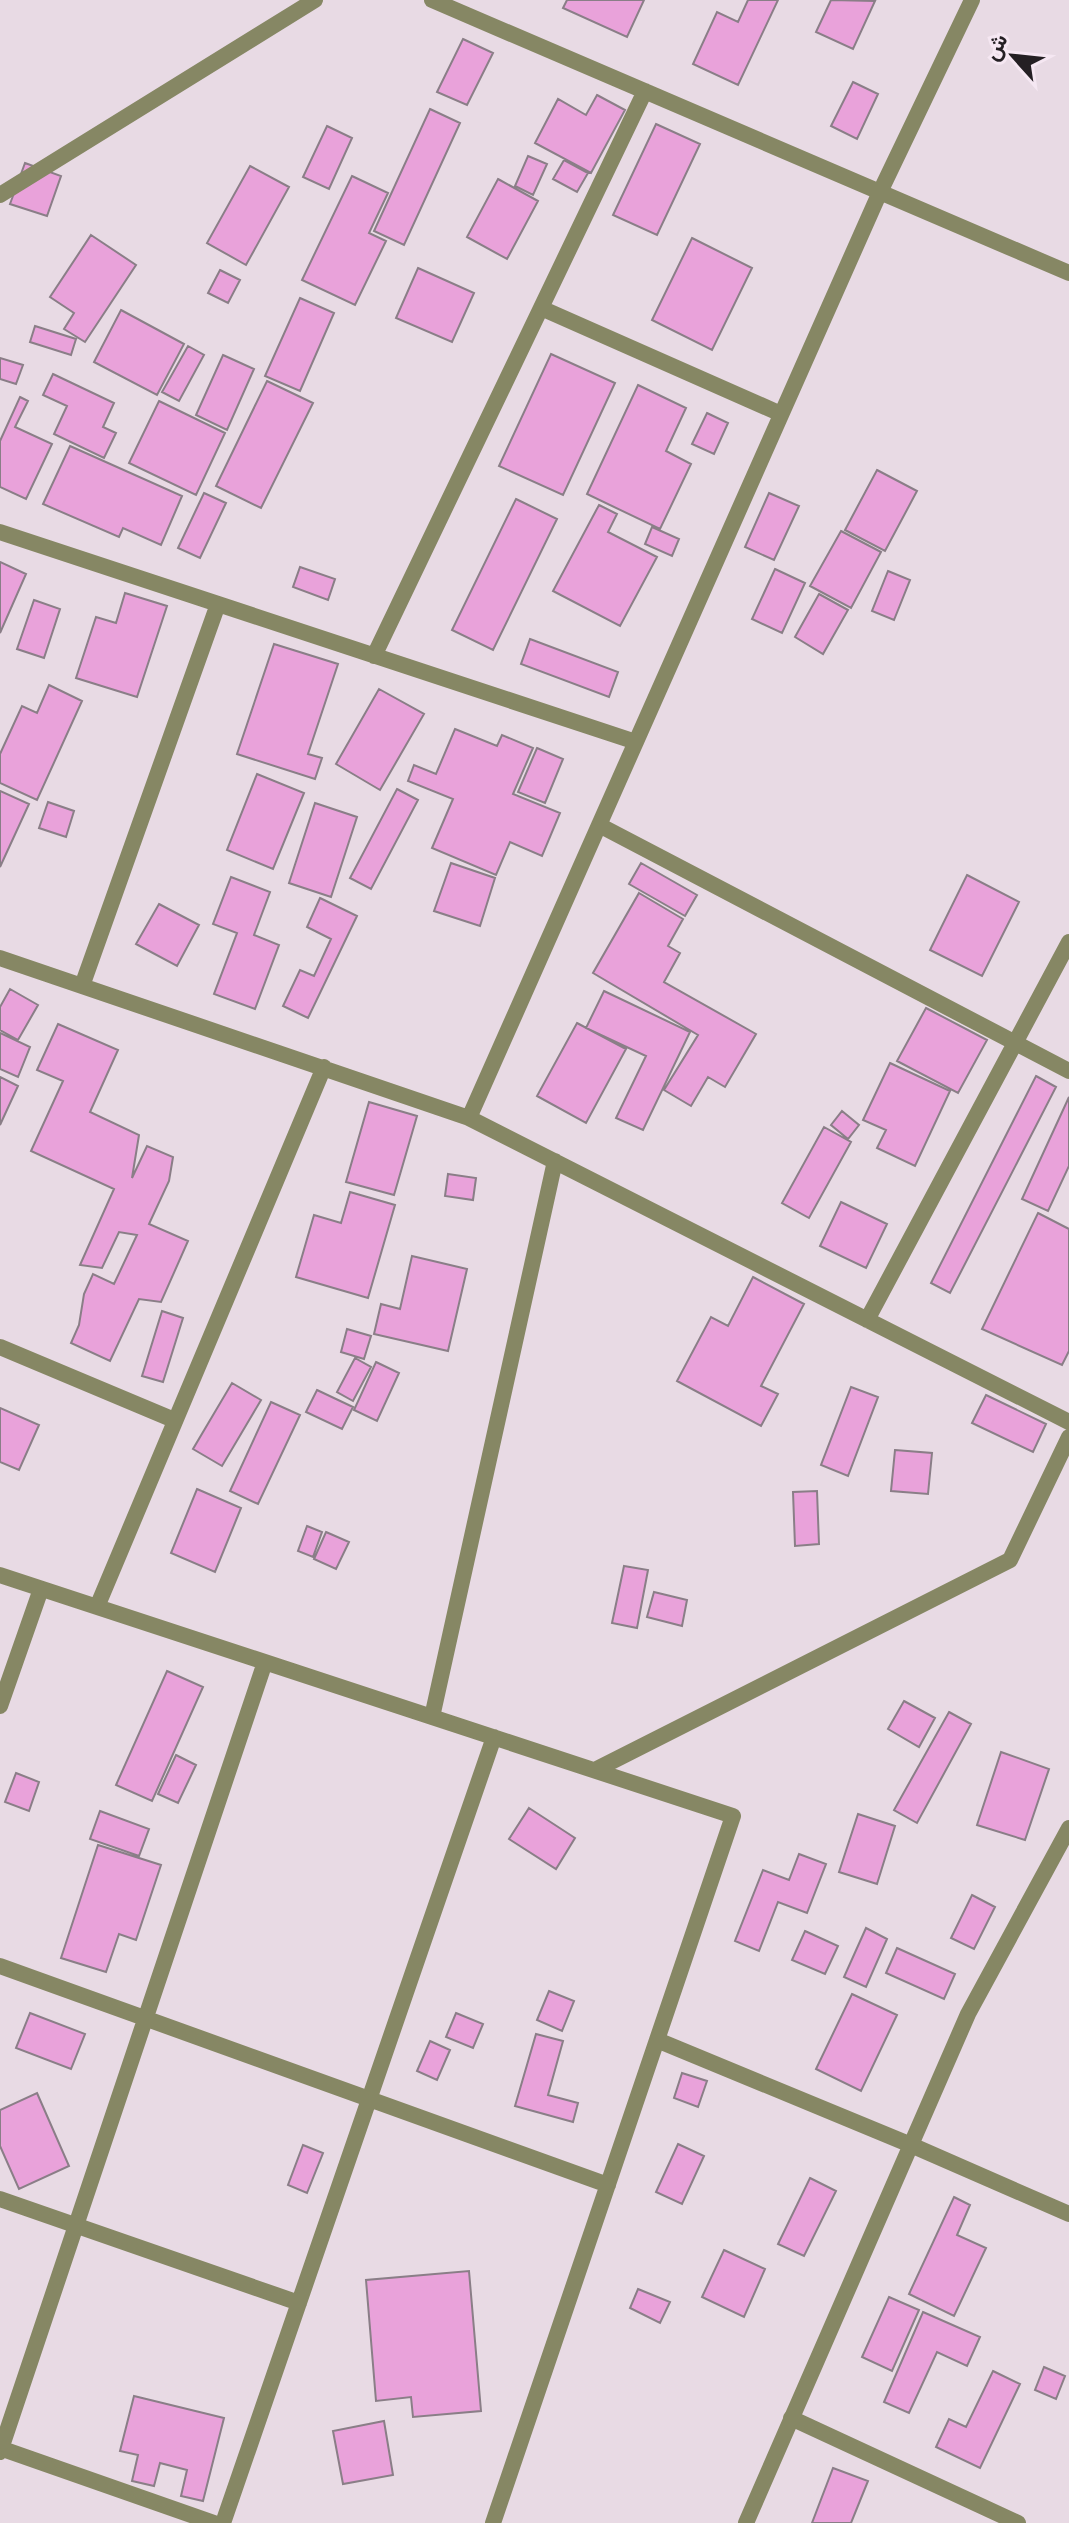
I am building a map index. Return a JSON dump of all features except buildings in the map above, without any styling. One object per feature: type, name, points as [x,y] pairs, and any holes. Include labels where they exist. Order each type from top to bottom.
[{"type":"street","points":[[432,0],[1069,273]]},
{"type":"street","points":[[469,1118],[880,192],[972,0]]},
{"type":"street","points":[[0,195],[307,2]]},
{"type":"street","points":[[374,656],[645,91]]},
{"type":"street","points":[[541,308],[781,414]]},
{"type":"street","points":[[0,532],[636,742]]},
{"type":"street","points":[[82,986],[218,604]]},
{"type":"street","points":[[599,825],[1069,1071]]},
{"type":"street","points":[[867,1320],[1069,942]]},
{"type":"street","points":[[0,958],[469,1118],[1069,1422]]},
{"type":"street","points":[[97,1607],[324,1067]]},
{"type":"street","points":[[432,1717],[555,1161]]},
{"type":"street","points":[[0,1347],[174,1420]]},
{"type":"street","points":[[595,1770],[1010,1560],[1069,1437]]},
{"type":"street","points":[[0,1575],[733,1816],[493,2523]]},
{"type":"street","points":[[0,1706],[41,1589]]},
{"type":"street","points":[[214,2523],[0,2449],[265,1662]]},
{"type":"street","points":[[223,2523],[494,1737]]},
{"type":"street","points":[[746,2523],[968,2014],[1069,1828]]},
{"type":"street","points":[[0,1966],[608,2185]]},
{"type":"street","points":[[657,2040],[1069,2214]]},
{"type":"street","points":[[0,2199],[299,2303]]},
{"type":"street","points":[[791,2418],[1018,2523]]}]
